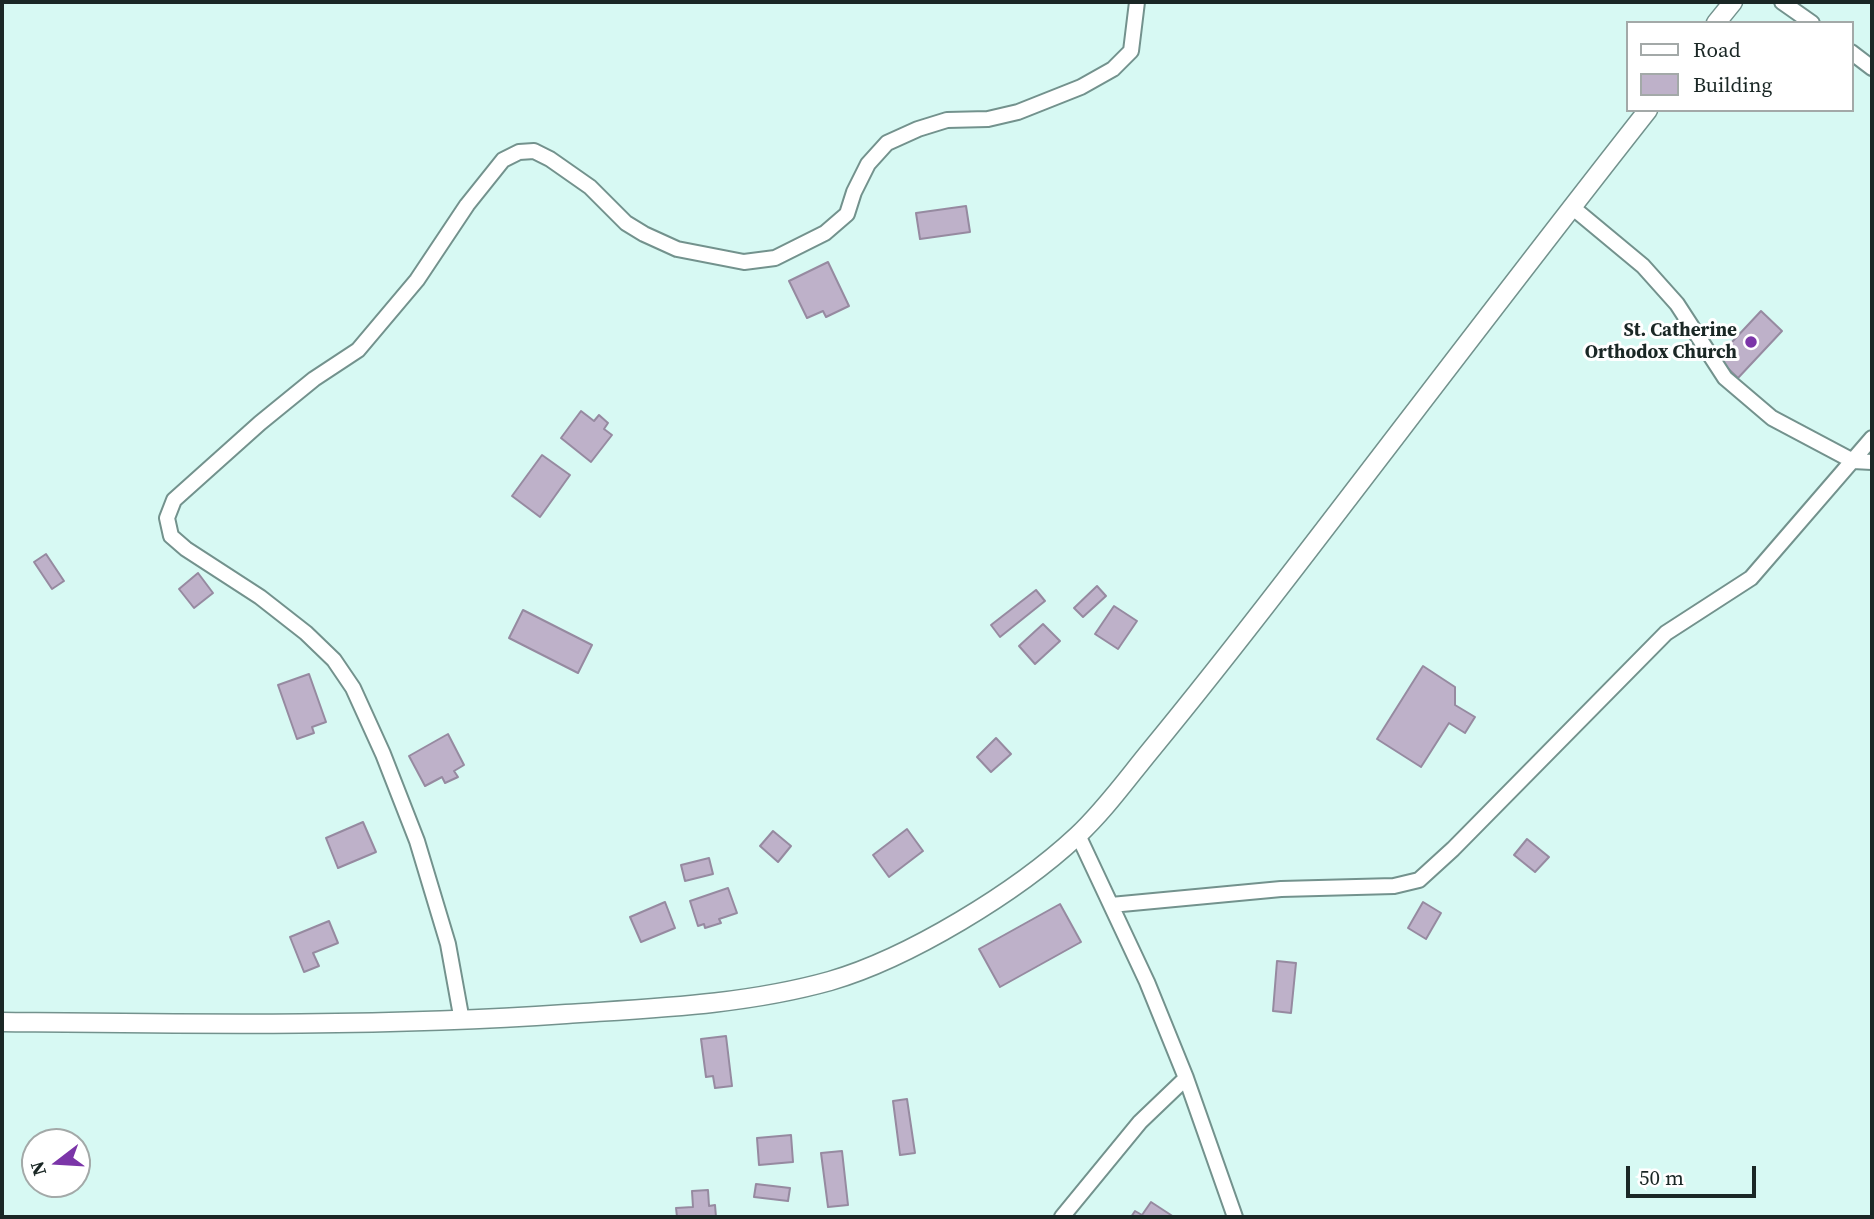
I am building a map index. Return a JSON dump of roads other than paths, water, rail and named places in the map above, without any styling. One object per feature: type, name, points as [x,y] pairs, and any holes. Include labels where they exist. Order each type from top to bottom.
[{"type":"street","points":[[462,1021],[448,944],[417,841],[383,754],[353,688],[334,660],[306,633],[260,597],[171,537],[166,518],[174,500],[260,423],[314,379],[358,350],[417,280],[467,205],[503,160],[519,152],[534,151],[550,159],[590,187],[626,223],[677,249],[744,262],[775,258],[825,233],[847,214],[868,163],[887,143],[947,120],[988,119],[1018,112],[1082,87],[1113,69],[1131,51],[1137,2]]},
{"type":"street","points":[[1718,21],[1733,2]]},
{"type":"street","points":[[1782,2],[1809,21]]},
{"type":"street","points":[[1853,54],[1872,68]]},
{"type":"street","points":[[2,1022],[334,1025],[462,1021],[699,1005],[761,996],[833,980],[895,955],[966,918],[1027,876],[1078,835],[1211,676],[1646,112]]},
{"type":"street","points":[[1572,207],[1643,266],[1677,304],[1725,378],[1772,418],[1853,461],[1872,462]]},
{"type":"street","points":[[1111,905],[1281,889],[1394,886],[1419,880],[1453,849],[1666,633],[1751,578],[1872,438]]},
{"type":"street","points":[[1078,835],[1147,982],[1186,1078],[1235,1217]]},
{"type":"street","points":[[1062,1217],[1140,1122],[1186,1078]]},
{"type":"place","name":"St. Catherine Orthodox Church","points":[[1751,342]]}]
